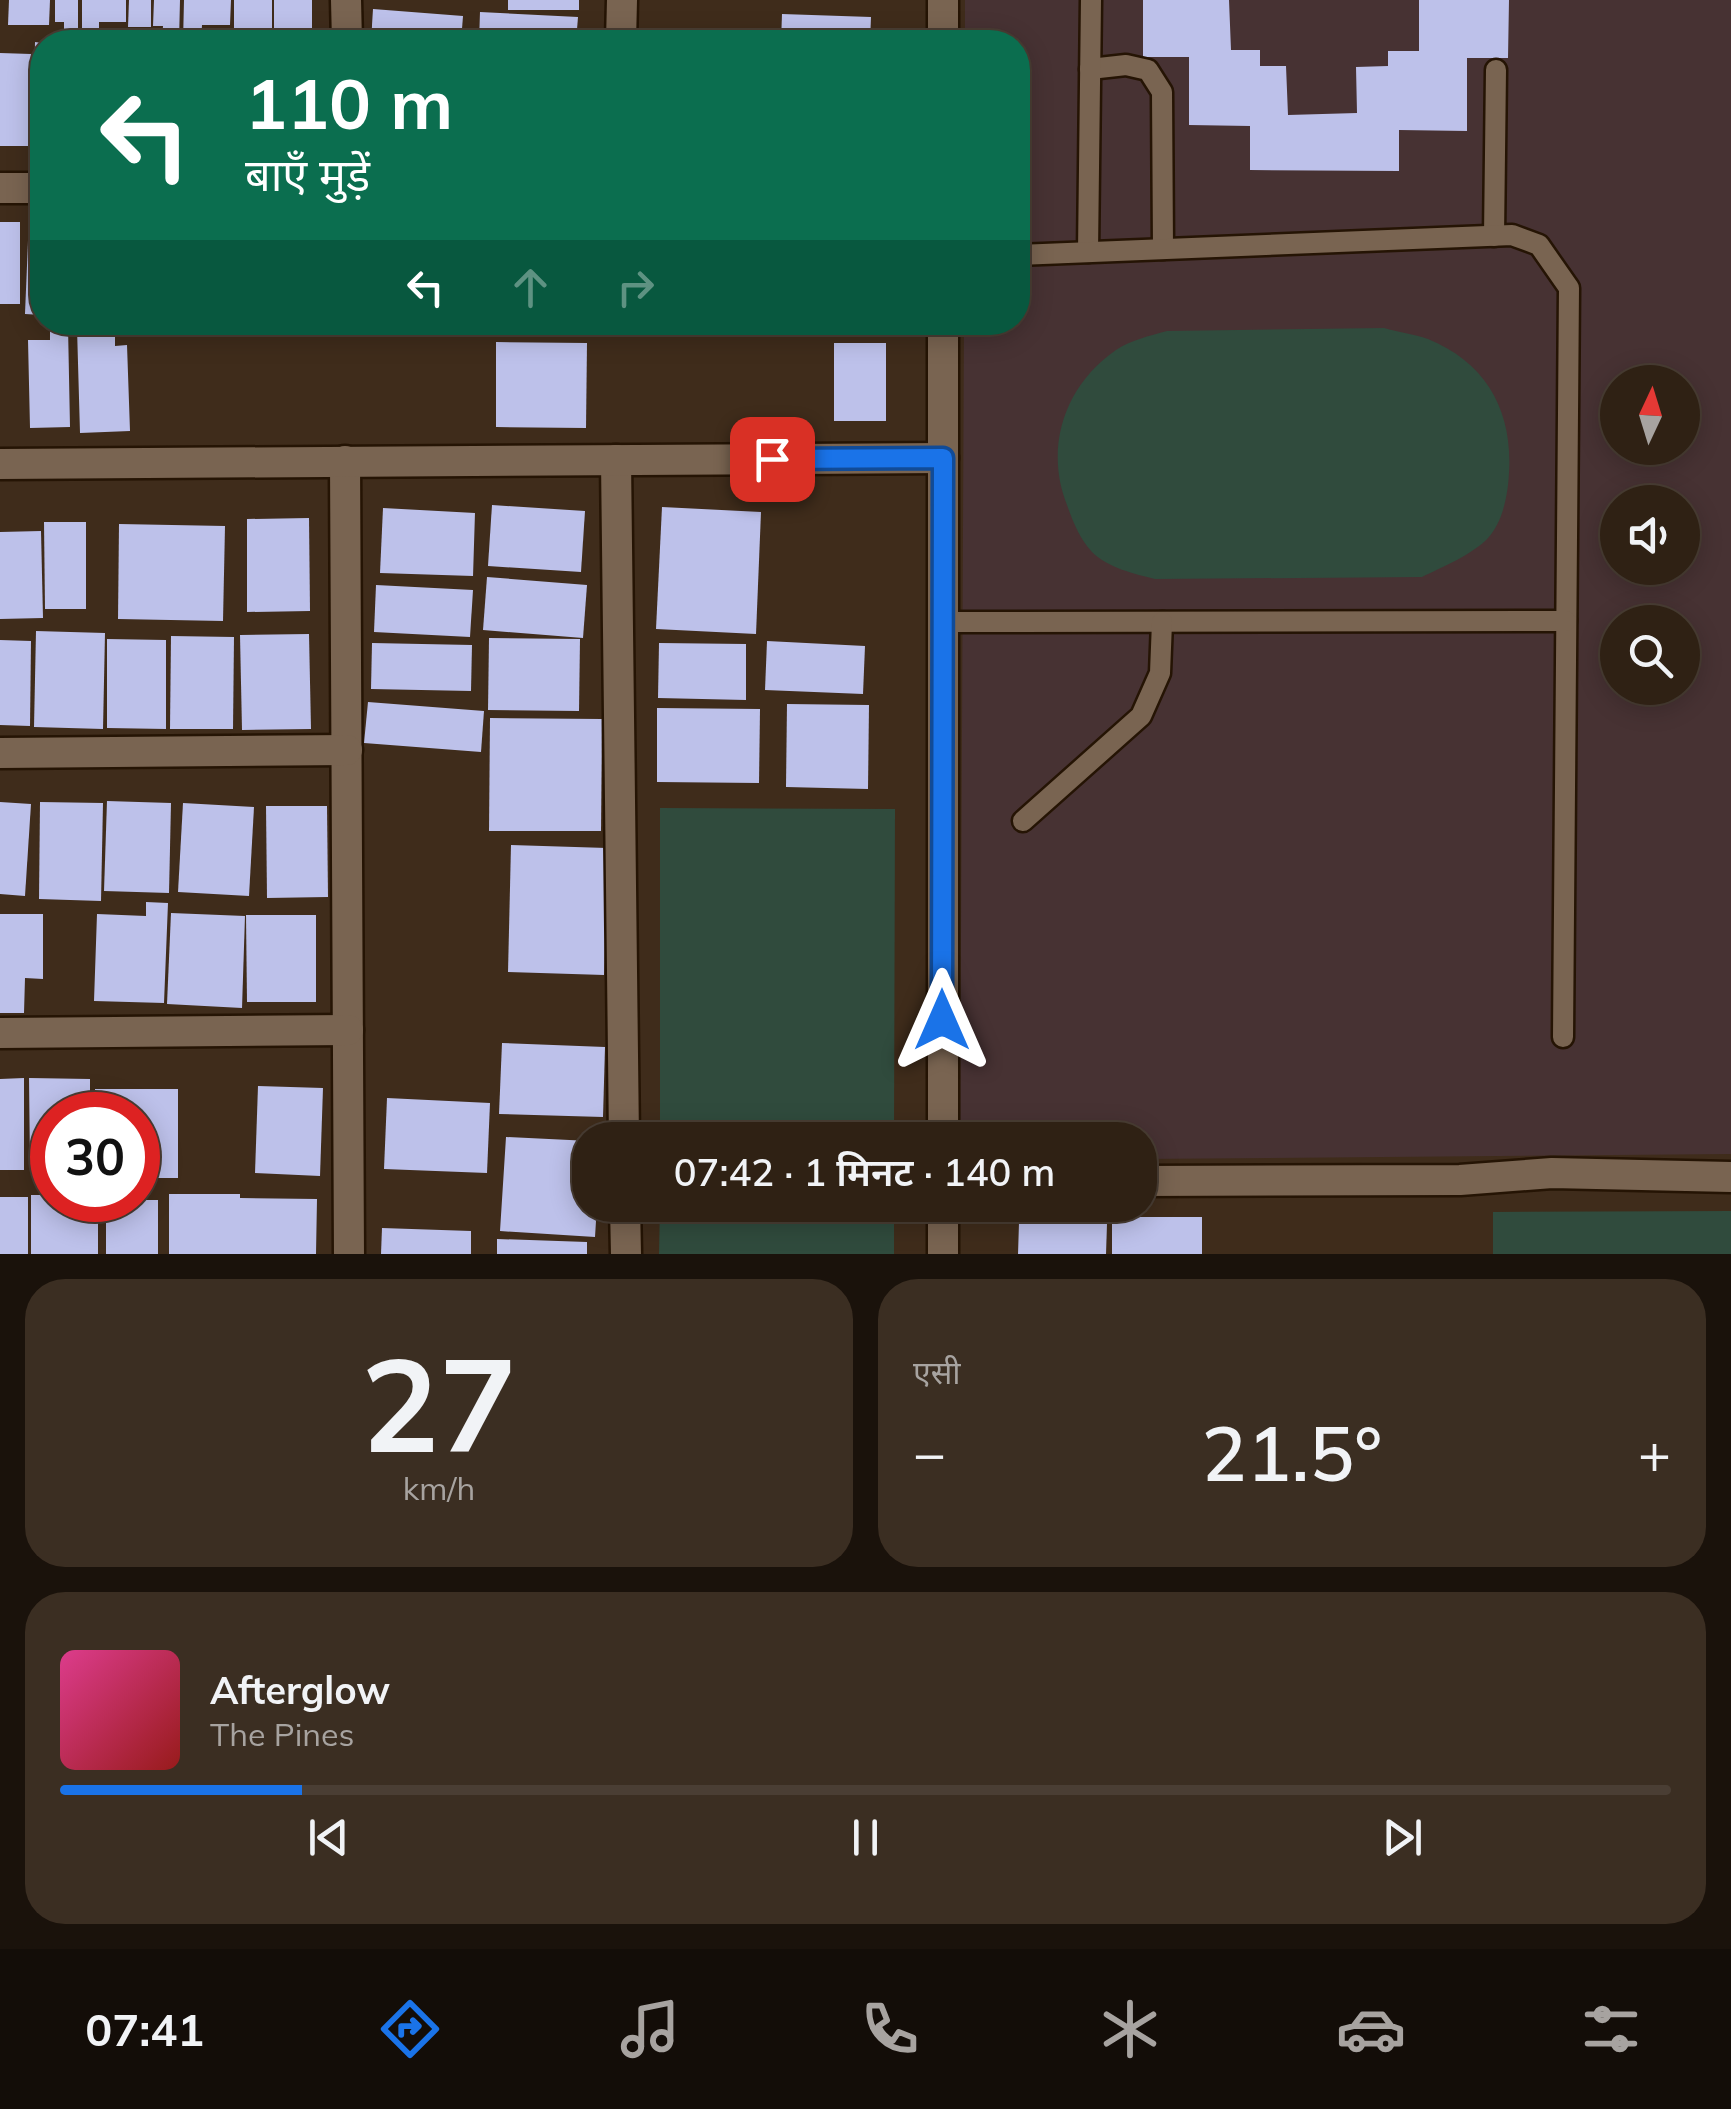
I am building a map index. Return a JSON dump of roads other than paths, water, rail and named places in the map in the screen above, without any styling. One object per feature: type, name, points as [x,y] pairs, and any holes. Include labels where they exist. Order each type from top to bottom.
[{"type":"street","points":[[346,0],[346,30]]},
{"type":"street","points":[[622,0],[622,30]]},
{"type":"street","points":[[943,0],[943,30]]},
{"type":"street","points":[[0,188],[30,188]]},
{"type":"street","points":[[942,1122],[943,335]]},
{"type":"street","points":[[0,464],[943,458]]},
{"type":"street","points":[[616,460],[624,1122]]},
{"type":"street","points":[[346,461],[349,1254]]},
{"type":"street","points":[[0,752],[347,750]]},
{"type":"street","points":[[0,1033],[348,1030]]},
{"type":"street","points":[[1157,1181],[1460,1180],[1552,1174],[1731,1178]]},
{"type":"street","points":[[625,1222],[626,1254]]},
{"type":"street","points":[[942,1222],[942,1254]]},
{"type":"lane","points":[[1088,252],[1090,0]]},
{"type":"lane","points":[[1090,68],[1126,65],[1148,70],[1162,92],[1163,249]]},
{"type":"lane","points":[[1494,236],[1496,70]]},
{"type":"lane","points":[[1030,254],[1512,235],[1539,245],[1569,288],[1563,1037]]},
{"type":"lane","points":[[943,622],[1566,621]]},
{"type":"lane","points":[[1023,822],[1141,716],[1160,672],[1162,622]]}]
